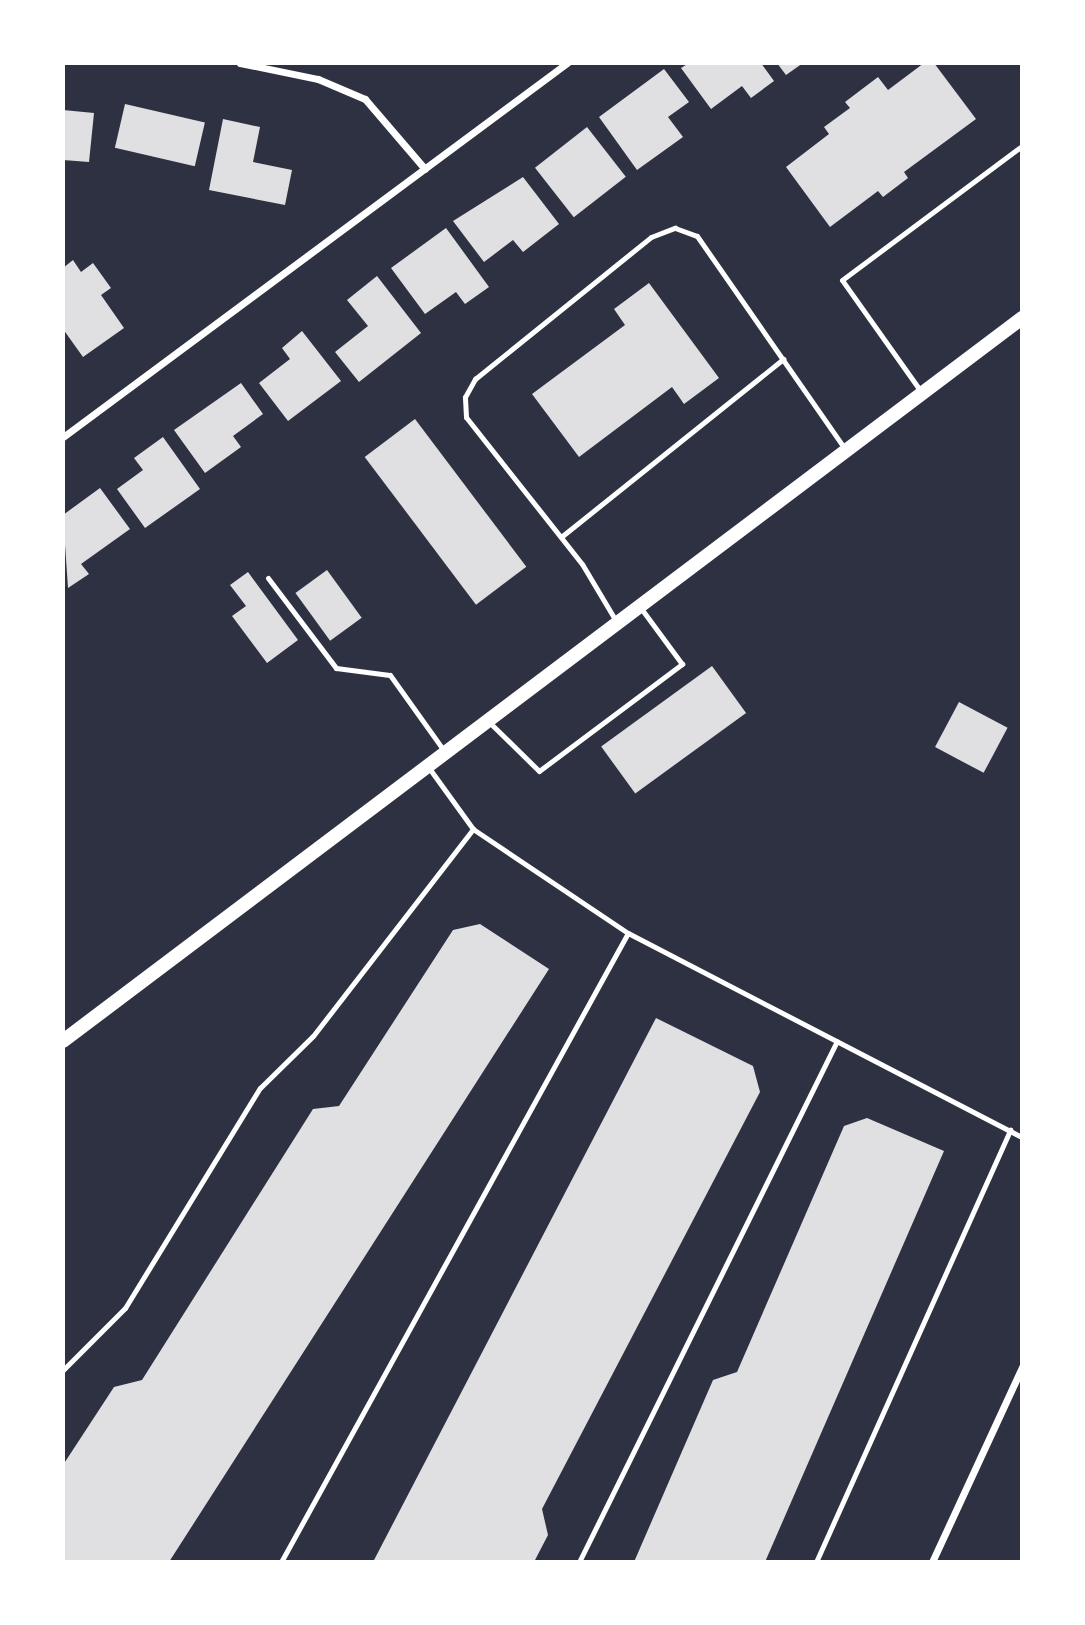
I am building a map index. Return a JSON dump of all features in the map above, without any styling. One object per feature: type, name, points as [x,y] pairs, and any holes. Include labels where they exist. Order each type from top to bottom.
[{"type":"main road","points":[[63,1041],[1022,318]]},
{"type":"street","points":[[240,63],[318,79],[365,99],[425,169]]},
{"type":"street","points":[[63,437],[567,63]]},
{"type":"street","points":[[932,1562],[1022,1367]]},
{"type":"lane","points":[[922,393],[842,280],[1022,146]]},
{"type":"lane","points":[[617,624],[561,537],[466,417],[465,397],[475,379],[651,237],[675,228],[697,236],[846,450]]},
{"type":"lane","points":[[561,537],[783,359]]},
{"type":"lane","points":[[268,578],[336,668],[390,676],[445,752]]},
{"type":"lane","points":[[487,721],[539,771],[682,664],[640,607]]},
{"type":"lane","points":[[428,765],[473,829],[628,933],[1022,1137]]},
{"type":"lane","points":[[63,1370],[125,1308],[260,1088],[313,1036],[473,829]]},
{"type":"lane","points":[[281,1562],[628,933]]},
{"type":"lane","points":[[579,1562],[836,1041]]},
{"type":"lane","points":[[816,1562],[1010,1130]]},
{"type":"building","points":[[689,63],[761,63],[774,81],[751,98],[742,86],[711,109],[681,68]]},
{"type":"building","points":[[777,63],[803,63],[786,75]]},
{"type":"building","points":[[924,63],[934,63],[976,119],[904,172],[908,178],[883,197],[878,191],[830,227],[786,167],[829,134],[824,127],[850,108],[845,102],[878,77],[888,90]]},
{"type":"building","points":[[664,69],[689,102],[668,117],[683,137],[637,170],[599,117]]},
{"type":"building","points":[[125,104],[205,122],[195,166],[115,148]]},
{"type":"building","points":[[63,110],[94,113],[89,162],[63,160]]},
{"type":"building","points":[[223,119],[260,127],[253,162],[292,170],[285,205],[209,190]]},
{"type":"building","points":[[587,127],[626,177],[574,217],[535,168]]},
{"type":"building","points":[[523,177],[559,224],[523,252],[513,240],[484,262],[453,221]]},
{"type":"building","points":[[446,228],[489,287],[465,304],[456,292],[425,314],[391,268]]},
{"type":"building","points":[[73,260],[81,272],[93,263],[111,288],[101,295],[124,328],[83,357],[63,329],[63,268]]},
{"type":"building","points":[[377,276],[421,333],[359,382],[335,352],[368,326],[347,300]]},
{"type":"building","points":[[649,283],[719,378],[684,404],[672,387],[579,457],[532,394],[625,325],[614,309]]},
{"type":"building","points":[[302,331],[341,381],[288,421],[259,383],[290,359],[282,348]]},
{"type":"building","points":[[241,383],[263,414],[233,436],[241,447],[205,473],[174,430]]},
{"type":"building","points":[[415,419],[526,567],[476,605],[365,457]]},
{"type":"building","points":[[163,437],[200,489],[145,528],[117,489],[143,470],[134,458]]},
{"type":"building","points":[[100,488],[130,529],[81,564],[89,574],[68,588],[63,515]]},
{"type":"building","points":[[327,570],[362,618],[330,641],[295,593]]},
{"type":"building","points":[[248,572],[298,640],[267,663],[232,616],[246,606],[230,585]]},
{"type":"building","points":[[712,666],[746,713],[635,793],[601,747]]},
{"type":"building","points":[[959,702],[1008,728],[984,773],[935,747]]},
{"type":"building","points":[[480,924],[549,969],[169,1562],[63,1562],[63,1465],[114,1387],[142,1380],[313,1109],[339,1106],[453,930]]},
{"type":"building","points":[[656,1018],[753,1066],[760,1092],[542,1509],[548,1535],[534,1562],[373,1562]]},
{"type":"building","points":[[867,1118],[944,1151],[765,1562],[634,1562],[713,1380],[737,1372],[844,1126]]}]
